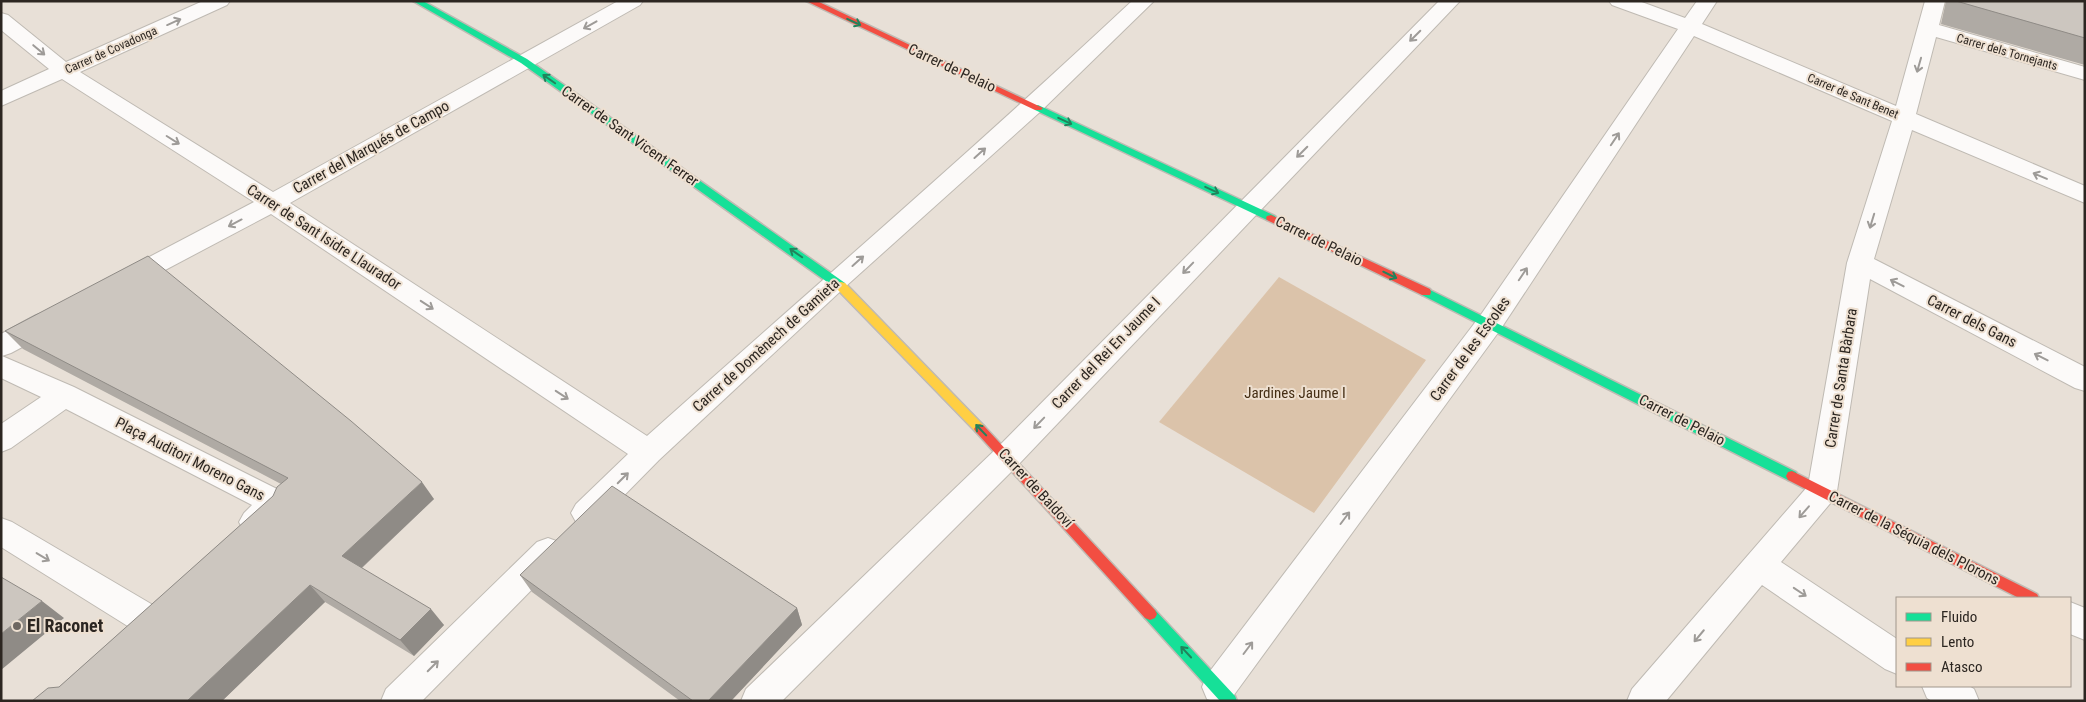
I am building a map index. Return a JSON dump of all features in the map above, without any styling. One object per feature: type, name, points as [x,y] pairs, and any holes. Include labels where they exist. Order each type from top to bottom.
[{"type":"street","name":"Carrer de Covadonga","points":[[1,99],[220,1]]},
{"type":"street","name":"Carrer de Sant Vicent Ferrer","points":[[417,1],[524,61],[836,281]]},
{"type":"street","name":"Carrer del Marqués de Campo","points":[[106,291],[272,203],[633,1]]},
{"type":"street","name":"Carrer de Pelaio","points":[[810,1],[1248,206],[1490,323],[1822,491]]},
{"type":"street","name":"Carrer de Domènech de Gamieta","points":[[398,701],[649,452],[836,281],[1033,106],[1144,1]]},
{"type":"street","name":"Carrer del Rei En Jaume I","points":[[758,701],[1007,457],[1248,206],[1450,1]]},
{"type":"street","name":"Carrer de Sant Benet","points":[[1620,1],[1690,27],[2085,195]]},
{"type":"street","name":"Carrer de les Escoles","points":[[1225,694],[1490,323],[1707,1]]},
{"type":"street","name":"Carrer de Santa Bàrbara","points":[[1822,491],[1860,263],[1904,117],[1935,1]]},
{"type":"street","name":"Carrer de Sant Isidre Llaurador","points":[[1,19],[64,71],[272,203],[649,452]]},
{"type":"street","name":"Carrer dels Tornejants","points":[[1929,29],[2085,74]]},
{"type":"street","name":"Carrer dels Gans","points":[[1860,263],[2085,380]]},
{"type":"street","name":"Carrer de Baldoví","points":[[836,281],[1007,457],[1225,694]]},
{"type":"street","points":[[1,346],[62,314]]},
{"type":"street","points":[[1,366],[64,396],[1,440]]},
{"type":"street","name":"Plaça Auditori Moreno Gans","points":[[64,396],[276,503],[233,542]]},
{"type":"street","points":[[1644,701],[1822,491]]},
{"type":"street","name":"Carrer de la Séquia dels Plorons","points":[[1822,491],[2030,597]]},
{"type":"street","points":[[1,531],[146,619]]},
{"type":"street","points":[[1759,565],[1896,657]]},
{"type":"street","points":[[2071,618],[2085,625]]},
{"type":"street","points":[[1941,687],[1962,701]]},
{"type":"green space","name":"Jardines Jaume I","points":[[1279,277],[1426,360],[1314,513],[1159,422]]},
{"type":"building","points":[[1956,1],[2085,1],[2085,38]]},
{"type":"building","points":[[148,256],[351,421],[422,482],[342,556],[431,609],[400,640],[310,585],[187,701],[32,701],[48,688],[59,687],[273,496],[277,487],[288,478],[5,331]]},
{"type":"building","points":[[612,486],[797,608],[708,701],[693,701],[520,575]]},
{"type":"building","points":[[1,577],[42,601],[1,634]]},
{"type":"traffic: fast","points":[[417,1],[524,61],[841,286]]},
{"type":"traffic: fast","points":[[1038,108],[1271,218]]},
{"type":"traffic: fast","points":[[1426,292],[1792,476]]},
{"type":"traffic: fast","points":[[1150,614],[1230,701]]},
{"type":"traffic: slow","points":[[841,286],[980,429]]},
{"type":"traffic: jam","points":[[810,1],[1038,108]]},
{"type":"traffic: jam","points":[[1271,218],[1426,292]]},
{"type":"traffic: jam","points":[[980,429],[1150,614]]},
{"type":"traffic: jam","points":[[1792,476],[2030,597]]},
{"type":"place","name":"El Raconet","points":[[17,626]]}]
